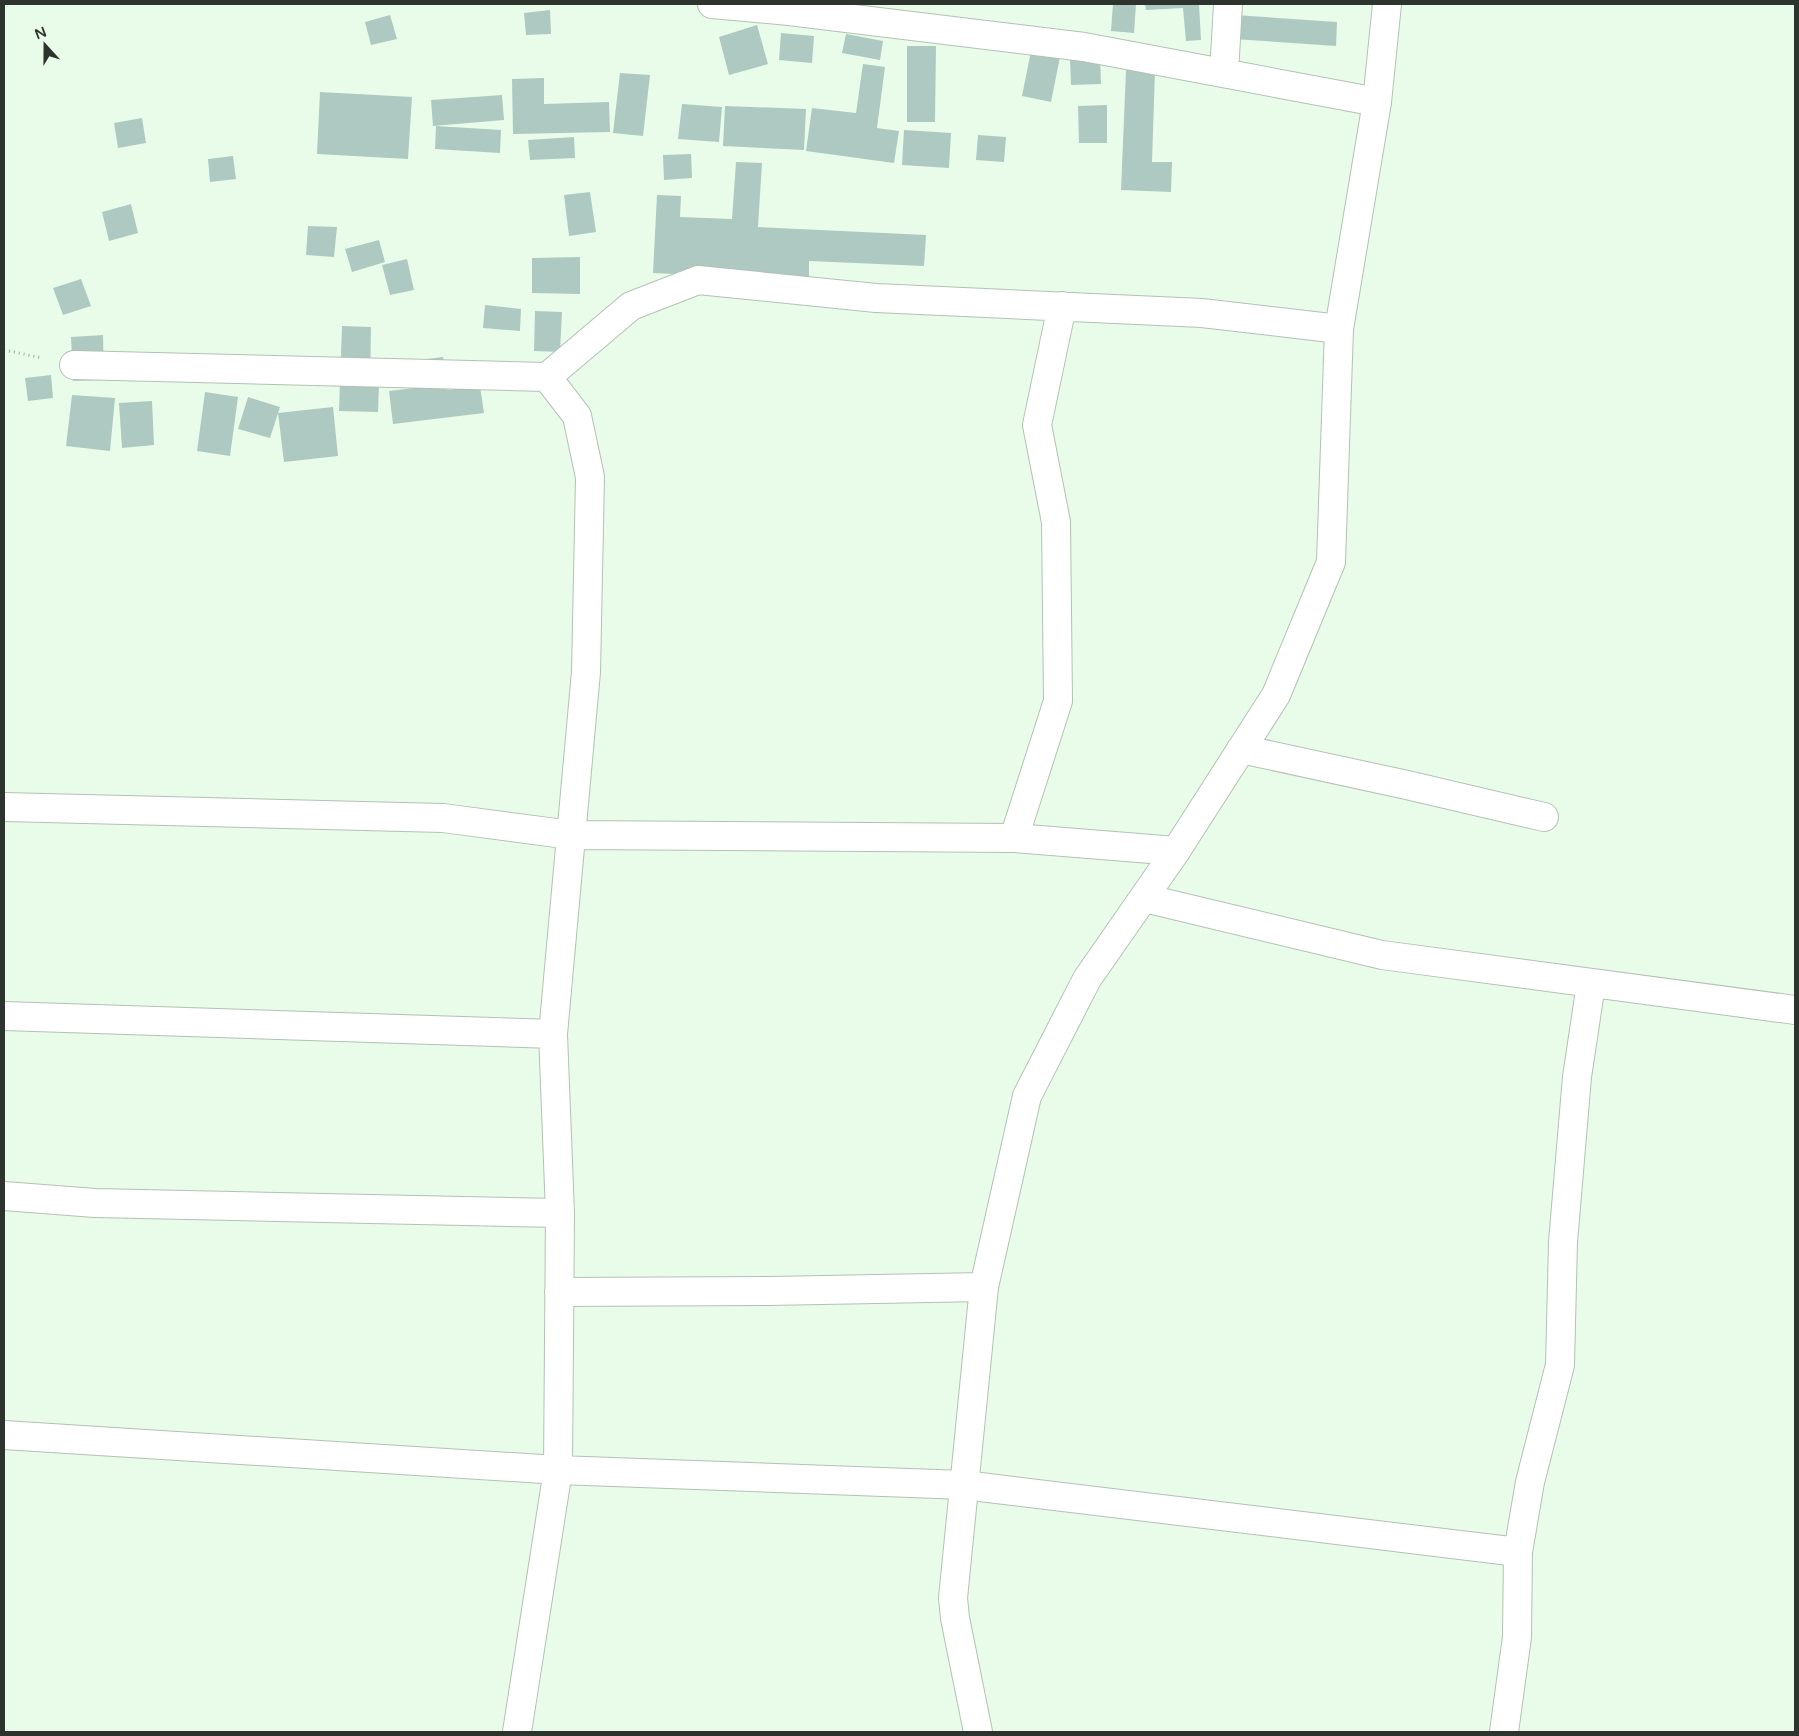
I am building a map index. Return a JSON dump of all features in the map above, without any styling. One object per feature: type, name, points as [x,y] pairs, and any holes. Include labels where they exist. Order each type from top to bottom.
[{"type":"street","points":[[712,4],[789,11],[1084,47],[1377,102]]},
{"type":"street","points":[[1224,73],[1228,4]]},
{"type":"street","points":[[978,1732],[955,1618],[953,1598],[984,1287],[1027,1096],[1087,979],[1176,851],[1276,695],[1331,562],[1338,329],[1377,102],[1387,4]]},
{"type":"street","points":[[74,365],[548,377],[631,306],[698,280],[876,298],[1202,313],[1338,329]]},
{"type":"street","points":[[1014,838],[1058,701],[1056,522],[1037,425],[1062,306]]},
{"type":"street","points":[[517,1732],[558,1470],[560,1213],[553,1034],[586,672],[590,477],[577,416],[548,377]]},
{"type":"street","points":[[1241,749],[1544,817]]},
{"type":"street","points":[[4,807],[443,818],[571,835],[1014,838],[1176,851]]},
{"type":"street","points":[[1144,898],[1382,955],[1795,1010]]},
{"type":"street","points":[[1504,1732],[1516,1637],[1518,1552],[1530,1482],[1560,1364],[1562,1242],[1577,1077],[1591,984]]},
{"type":"street","points":[[4,1016],[553,1034]]},
{"type":"street","points":[[4,1196],[95,1202],[560,1213]]},
{"type":"street","points":[[559,1292],[984,1287]]},
{"type":"street","points":[[4,1435],[558,1470],[964,1485],[1518,1552]]},
{"type":"building","points":[[1113,4],[1136,4],[1134,33],[1111,31]]},
{"type":"building","points":[[1145,4],[1199,4],[1201,40],[1186,41],[1183,8],[1146,10]]},
{"type":"building","points":[[550,10],[551,34],[526,35],[524,13]]},
{"type":"building","points":[[390,15],[397,39],[371,45],[365,22]]},
{"type":"building","points":[[1235,15],[1337,22],[1336,46],[1234,39]]},
{"type":"building","points":[[757,25],[768,64],[729,75],[719,37]]},
{"type":"building","points":[[781,33],[814,36],[812,63],[779,60]]},
{"type":"building","points":[[846,34],[883,41],[880,60],[842,53]]},
{"type":"building","points":[[907,46],[936,46],[935,122],[907,122]]},
{"type":"building","points":[[1031,51],[1060,57],[1051,102],[1022,96]]},
{"type":"building","points":[[1100,57],[1101,84],[1071,85],[1070,59]]},
{"type":"building","points":[[863,64],[885,67],[877,128],[899,131],[894,163],[806,151],[812,108],[856,113]]},
{"type":"building","points":[[1126,70],[1155,71],[1152,162],[1172,162],[1171,192],[1121,190]]},
{"type":"building","points":[[620,73],[650,75],[643,136],[613,133]]},
{"type":"building","points":[[544,78],[544,104],[609,102],[610,132],[513,134],[512,79]]},
{"type":"building","points":[[320,92],[412,97],[408,159],[317,154]]},
{"type":"building","points":[[502,95],[504,120],[433,126],[431,100]]},
{"type":"building","points":[[682,104],[722,107],[719,142],[678,139]]},
{"type":"building","points":[[1107,105],[1107,143],[1079,143],[1078,106]]},
{"type":"building","points":[[725,106],[806,109],[804,150],[723,146]]},
{"type":"building","points":[[142,118],[146,143],[118,148],[114,123]]},
{"type":"building","points":[[436,126],[501,130],[500,153],[435,149]]},
{"type":"building","points":[[904,130],[951,133],[949,168],[902,165]]},
{"type":"building","points":[[978,135],[1006,137],[1004,162],[976,160]]},
{"type":"building","points":[[574,137],[575,158],[530,160],[528,140]]},
{"type":"building","points":[[691,154],[692,178],[664,180],[663,155]]},
{"type":"building","points":[[233,156],[236,179],[210,182],[208,159]]},
{"type":"building","points":[[736,162],[762,163],[758,227],[926,235],[924,266],[809,261],[809,280],[653,273],[657,195],[681,196],[680,217],[732,219]]},
{"type":"building","points":[[590,192],[596,232],[569,236],[564,195]]},
{"type":"building","points":[[131,204],[138,233],[109,241],[102,212]]},
{"type":"building","points":[[308,226],[337,227],[334,257],[306,255]]},
{"type":"building","points":[[379,240],[385,262],[352,272],[345,249]]},
{"type":"building","points":[[580,257],[580,294],[532,293],[532,258]]},
{"type":"building","points":[[407,259],[414,290],[390,295],[382,265]]},
{"type":"building","points":[[81,279],[91,306],[63,315],[53,288]]},
{"type":"building","points":[[485,305],[521,309],[520,331],[483,328]]},
{"type":"building","points":[[535,311],[562,312],[560,352],[534,351]]},
{"type":"building","points":[[342,326],[371,327],[370,385],[379,385],[378,412],[339,411]]},
{"type":"building","points":[[103,335],[104,380],[73,381],[71,337]]},
{"type":"building","points":[[443,357],[447,390],[480,386],[484,413],[393,424],[389,391],[422,387],[419,360]]},
{"type":"building","points":[[51,375],[53,398],[28,401],[25,378]]},
{"type":"building","points":[[205,392],[238,397],[230,456],[197,451]]},
{"type":"building","points":[[72,395],[115,398],[110,451],[66,446]]},
{"type":"building","points":[[248,397],[280,407],[270,438],[238,429]]},
{"type":"building","points":[[152,401],[154,445],[122,448],[119,403]]},
{"type":"building","points":[[333,407],[338,456],[284,462],[278,413]]}]
